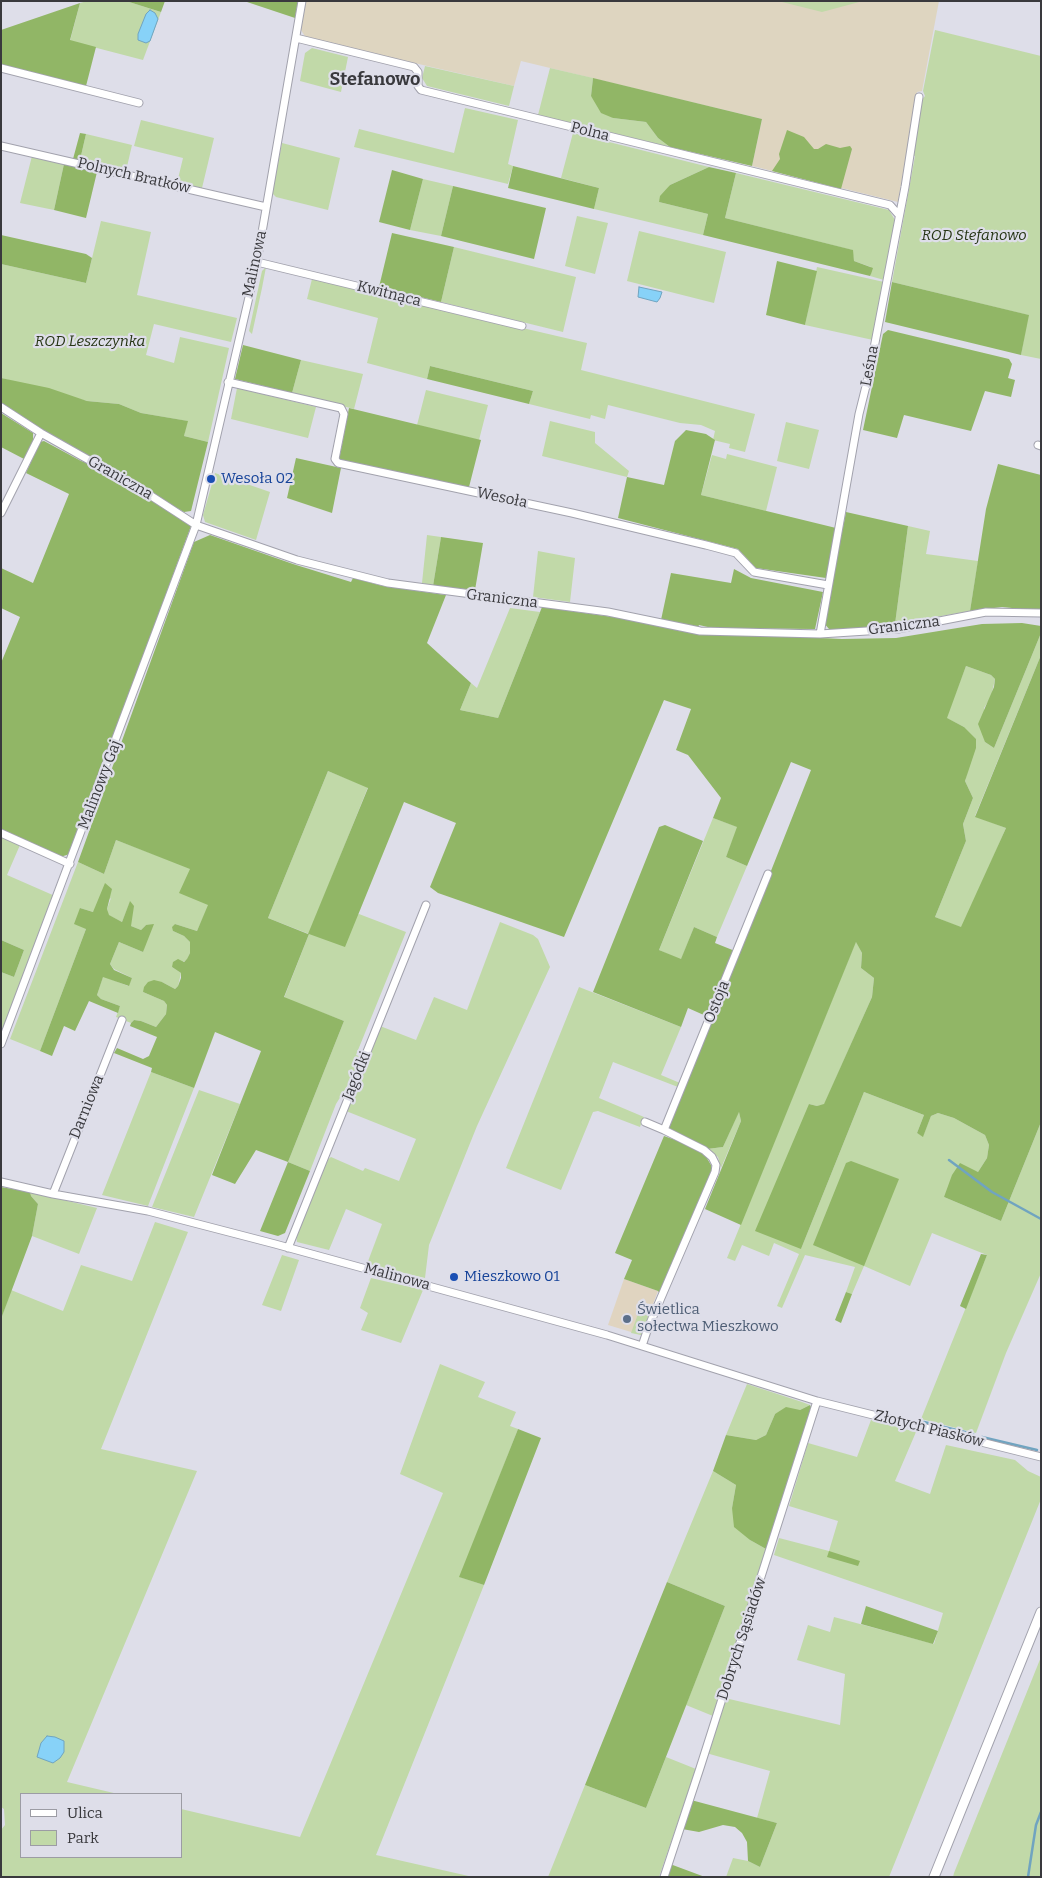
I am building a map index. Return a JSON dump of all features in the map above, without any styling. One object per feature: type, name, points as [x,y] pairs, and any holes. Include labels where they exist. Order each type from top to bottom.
[{"type":"street","name":"Malinowa","points":[[196,525],[257,262],[302,1]]},
{"type":"street","name":"Polna","points":[[296,38],[414,67],[418,72],[418,86],[421,90],[890,205],[899,215]]},
{"type":"street","points":[[1,68],[139,103]]},
{"type":"street","name":"Leśna","points":[[820,634],[899,215],[919,97]]},
{"type":"street","name":"Polnych Bratków","points":[[1,146],[266,207]]},
{"type":"street","name":"Kwitnąca","points":[[257,262],[522,326]]},
{"type":"street","name":"Wesoła","points":[[228,382],[342,408],[344,414],[335,457],[338,463],[572,513],[706,545],[736,553],[754,572],[828,585]]},
{"type":"street","name":"Graniczna","points":[[1,407],[41,433],[142,490],[196,525],[309,564],[396,585],[608,612],[700,630],[820,634],[898,629],[986,612],[1041,613]]},
{"type":"street","points":[[1,513],[41,433]]},
{"type":"street","name":"Malinowy Gaj","points":[[1,1044],[196,525]]},
{"type":"street","points":[[1,833],[70,864]]},
{"type":"street","name":"Ostoja","points":[[664,1130],[768,874]]},
{"type":"street","name":"Jagódki","points":[[288,1248],[426,905]]},
{"type":"street","name":"Darniowa","points":[[52,1194],[122,1020]]},
{"type":"street","points":[[642,1346],[715,1172],[716,1164],[712,1157],[704,1150],[645,1122]]},
{"type":"street","name":"Malinowa","points":[[1,1182],[52,1194],[148,1211],[430,1286],[642,1346],[817,1401]]},
{"type":"street","name":"Złotych Piasków","points":[[817,1401],[1041,1457]]},
{"type":"street","name":"Dobrych Sąsiadów","points":[[664,1877],[817,1401]]},
{"type":"street","points":[[934,1877],[1041,1612]]},
{"type":"shaded area","points":[[306,1],[939,1],[922,91],[917,92],[898,202],[752,166],[762,119],[521,61],[514,86],[306,38],[301,30]]},
{"type":"shaded area","points":[[624,1279],[658,1291],[641,1335],[608,1325]]},
{"type":"green space","points":[[87,1],[126,1],[161,12],[143,60],[70,41],[80,3]]},
{"type":"green space","points":[[126,1],[165,1],[161,12]]},
{"type":"green space","points":[[244,1],[298,1],[295,18]]},
{"type":"green space","points":[[778,1],[863,1],[822,12]]},
{"type":"green space","points":[[80,3],[70,40],[96,47],[86,86],[1,65],[1,30]]},
{"type":"green space","name":"ROD Stefanowo","points":[[935,30],[1041,56],[1041,359],[1021,355],[1028,315],[892,282],[915,156],[911,155],[921,101],[925,96],[923,91]]},
{"type":"green space","points":[[312,48],[348,57],[341,92],[300,81],[305,53]]},
{"type":"green space","points":[[425,66],[514,86],[509,106],[427,86],[422,78]]},
{"type":"green space","points":[[550,68],[593,78],[591,96],[613,118],[646,122],[658,138],[670,147],[538,115]]},
{"type":"green space","points":[[593,78],[762,119],[752,166],[670,147],[658,138],[646,122],[613,118],[601,113],[591,96]]},
{"type":"green space","points":[[465,108],[518,120],[508,164],[513,166],[508,184],[354,147],[359,129],[454,153]]},
{"type":"green space","points":[[141,120],[214,138],[202,188],[177,183],[183,158],[134,146]]},
{"type":"green space","points":[[787,130],[804,137],[814,149],[818,149],[826,144],[840,148],[850,146],[852,149],[841,189],[772,171],[780,159],[779,154]]},
{"type":"green space","points":[[80,133],[86,134],[80,160],[73,159]]},
{"type":"green space","points":[[573,133],[709,167],[670,185],[659,202],[708,214],[703,235],[594,209],[599,188],[561,178]]},
{"type":"green space","points":[[86,134],[132,145],[126,171],[80,160]]},
{"type":"green space","points":[[282,143],[340,158],[328,210],[276,197],[272,193]]},
{"type":"green space","points":[[32,156],[64,164],[54,210],[20,203]]},
{"type":"green space","points":[[64,164],[97,172],[86,218],[54,210]]},
{"type":"green space","points":[[513,166],[599,188],[594,209],[508,188]]},
{"type":"green space","points":[[709,167],[736,173],[725,218],[853,250],[854,261],[873,268],[870,276],[703,235],[708,214],[659,202],[660,196],[670,185]]},
{"type":"green space","points":[[392,170],[423,179],[410,230],[379,222]]},
{"type":"green space","points":[[736,173],[889,210],[895,220],[884,280],[870,276],[871,267],[854,261],[852,250],[725,218]]},
{"type":"green space","points":[[423,179],[453,186],[441,236],[410,230]]},
{"type":"green space","points":[[453,186],[546,208],[534,259],[441,236]]},
{"type":"green space","points":[[577,216],[608,223],[595,274],[565,266]]},
{"type":"green space","name":"ROD Leszczynka","points":[[101,221],[151,232],[137,295],[237,318],[231,342],[154,324],[146,355],[174,363],[180,337],[229,348],[208,442],[184,436],[187,421],[141,413],[119,404],[87,401],[1,378],[1,264],[86,283]]},
{"type":"green space","points":[[639,231],[726,252],[714,303],[627,281]]},
{"type":"green space","points":[[392,233],[454,247],[441,302],[379,287]]},
{"type":"green space","points":[[1,235],[86,254],[92,258],[86,283],[1,264]]},
{"type":"green space","points":[[454,247],[576,277],[563,332],[441,302]]},
{"type":"green space","points":[[777,261],[817,271],[805,325],[766,315]]},
{"type":"green space","points":[[266,267],[252,334],[249,331],[262,271]]},
{"type":"green space","points":[[817,267],[884,282],[873,340],[805,325]]},
{"type":"green space","points":[[312,279],[587,343],[581,370],[755,414],[745,452],[729,448],[730,444],[713,440],[715,431],[701,425],[680,423],[608,405],[605,419],[591,415],[590,419],[529,404],[533,391],[430,366],[427,379],[367,363],[378,318],[307,299]]},
{"type":"green space","points":[[892,282],[1029,315],[1021,355],[885,322]]},
{"type":"green space","points":[[888,330],[1009,359],[1012,364],[1008,378],[1015,380],[1011,397],[985,391],[971,431],[904,415],[897,438],[863,430],[883,334]]},
{"type":"green space","points":[[243,345],[301,360],[292,393],[235,379]]},
{"type":"green space","points":[[301,360],[363,374],[354,409],[292,393]]},
{"type":"green space","points":[[430,366],[533,391],[529,404],[427,379]]},
{"type":"green space","points":[[1,378],[49,388],[87,401],[119,404],[141,413],[188,421],[184,436],[208,442],[191,511],[184,512],[68,446],[1,403]]},
{"type":"green space","points":[[237,388],[316,407],[308,438],[231,419]]},
{"type":"green space","points":[[426,390],[488,405],[479,440],[417,425]]},
{"type":"green space","points":[[349,408],[481,440],[469,487],[339,460]]},
{"type":"green space","points":[[1,413],[33,433],[33,441],[24,459],[1,447]]},
{"type":"green space","points":[[550,421],[595,432],[595,443],[629,471],[627,477],[542,456]]},
{"type":"green space","points":[[786,422],[819,430],[809,469],[777,461]]},
{"type":"green space","points":[[686,430],[706,434],[715,440],[701,495],[836,528],[826,578],[756,568],[738,549],[618,518],[627,477],[664,485],[675,441]]},
{"type":"green space","points":[[44,441],[81,461],[94,465],[191,526],[70,854],[60,857],[1,830],[1,663],[20,617],[1,608],[1,568],[33,583],[69,494],[26,473],[40,442]]},
{"type":"green space","points":[[727,454],[777,467],[766,511],[701,495],[712,455],[726,459]]},
{"type":"green space","points":[[296,458],[341,468],[332,513],[287,498]]},
{"type":"green space","points":[[998,464],[1041,475],[1041,611],[1002,607],[970,611],[986,509]]},
{"type":"green space","points":[[215,473],[270,492],[256,540],[205,522],[203,515]]},
{"type":"green space","points":[[846,512],[908,526],[895,624],[862,629],[829,629],[824,623]]},
{"type":"green space","points":[[908,526],[930,531],[926,554],[978,561],[970,611],[895,624]]},
{"type":"green space","points":[[210,535],[351,582],[353,578],[383,586],[446,595],[427,643],[471,683],[460,710],[498,718],[542,607],[620,618],[693,632],[842,639],[896,638],[982,624],[1022,623],[1041,626],[1041,633],[994,748],[985,742],[978,724],[994,687],[995,679],[991,675],[966,666],[947,718],[964,727],[976,739],[976,748],[965,781],[973,798],[963,824],[966,841],[935,917],[961,927],[1006,828],[975,817],[1041,655],[1041,1122],[1001,1221],[944,1197],[952,1175],[960,1163],[978,1172],[987,1158],[989,1145],[985,1135],[954,1118],[938,1113],[931,1116],[923,1137],[917,1133],[924,1115],[864,1092],[801,1249],[755,1231],[809,1104],[817,1106],[824,1104],[872,997],[874,978],[861,968],[862,953],[856,942],[741,1225],[705,1209],[741,1121],[739,1112],[723,1147],[707,1149],[669,1128],[811,770],[791,762],[747,866],[726,857],[737,827],[713,818],[721,798],[688,755],[676,750],[691,709],[664,700],[564,937],[438,893],[430,887],[456,823],[404,802],[345,947],[309,934],[284,997],[344,1021],[288,1162],[256,1150],[235,1184],[212,1175],[261,1051],[215,1032],[194,1088],[151,1072],[152,1068],[114,1053],[117,1048],[143,1059],[149,1056],[157,1037],[130,1026],[131,1023],[134,1020],[141,1021],[156,1027],[166,1014],[167,1005],[164,1001],[143,992],[144,987],[148,982],[154,980],[175,989],[178,986],[181,973],[172,967],[173,962],[178,959],[184,962],[187,959],[190,953],[190,942],[184,936],[173,931],[172,927],[175,924],[197,931],[208,905],[179,893],[190,869],[116,840],[104,874],[78,862],[194,542]],"holes":[[[328,771],[368,788],[308,934],[268,918]]]},
{"type":"green space","points":[[427,535],[441,537],[433,586],[422,583]]},
{"type":"green space","points":[[441,537],[483,543],[475,590],[433,586]]},
{"type":"green space","points":[[538,551],[575,558],[570,602],[533,597]]},
{"type":"green space","points":[[734,569],[751,578],[823,592],[815,629],[712,628],[661,620],[671,573],[731,583]]},
{"type":"green space","points":[[510,608],[540,612],[498,718],[460,710],[471,683],[477,688]]},
{"type":"green space","points":[[1041,633],[1041,655],[975,816],[1006,828],[962,928],[935,917],[966,841],[963,824],[973,798],[965,781],[969,766],[964,727],[946,718],[966,666],[991,675],[995,679],[991,697],[984,708],[985,742],[994,748]]},
{"type":"green space","points":[[328,771],[368,787],[309,934],[268,918]]},
{"type":"green space","points":[[713,818],[738,827],[726,857],[747,866],[717,937],[694,927],[681,960],[659,950]]},
{"type":"green space","points":[[665,825],[703,841],[659,950],[681,959],[694,927],[717,937],[715,943],[735,951],[731,956],[706,1016],[688,1008],[681,1027],[593,992],[659,827]]},
{"type":"green space","points":[[1,836],[20,845],[7,875],[55,896],[1,1034],[1,972],[14,977],[24,950],[1,940]]},
{"type":"green space","points":[[116,840],[190,868],[209,905],[197,931],[175,924],[173,931],[184,936],[190,942],[190,953],[187,960],[172,967],[181,973],[178,986],[175,989],[162,982],[143,992],[164,1001],[167,1005],[166,1014],[156,1027],[141,1021],[134,1020],[131,1023],[116,1017],[120,1006],[101,999],[97,995],[103,976],[128,986],[132,978],[114,969],[110,964],[119,942],[143,952],[146,925],[141,930],[131,926],[130,902],[122,922],[108,915],[107,909],[111,898],[93,912],[80,908],[86,929],[40,1051],[10,1039],[78,862],[104,874]]},
{"type":"green space","points":[[105,883],[112,889],[107,909],[109,915],[122,922],[130,901],[134,906],[131,926],[141,930],[146,925],[154,924],[143,952],[119,942],[110,964],[114,970],[132,978],[129,986],[103,977],[97,995],[101,999],[120,1006],[118,1013],[89,1001],[75,1031],[64,1026],[52,1056],[40,1051],[86,929],[74,924],[80,908],[93,912]]},
{"type":"green space","points":[[359,914],[406,932],[356,1055],[362,1057],[354,1075],[336,1104],[310,1171],[288,1162],[344,1021],[284,998],[309,934]]},
{"type":"green space","points":[[500,922],[533,935],[538,939],[550,967],[477,1126],[429,1245],[425,1278],[367,1264],[382,1224],[346,1209],[329,1250],[297,1242],[296,1236],[327,1160],[331,1157],[363,1171],[365,1168],[399,1181],[416,1139],[346,1111],[380,1026],[416,1040],[434,997],[467,1010]]},
{"type":"green space","points":[[1,940],[24,950],[14,977],[1,972]]},
{"type":"green space","points":[[856,941],[862,953],[861,968],[874,978],[872,997],[824,1105],[809,1104],[801,1249],[864,1092],[924,1115],[917,1133],[923,1136],[931,1116],[938,1113],[954,1118],[985,1135],[989,1145],[987,1158],[978,1172],[971,1170],[944,1197],[1001,1221],[1041,1122],[1041,1273],[1006,1353],[976,1433],[921,1419],[987,1255],[932,1233],[910,1286],[864,1266],[852,1294],[846,1292],[855,1267],[805,1255],[782,1308],[777,1306],[799,1254],[774,1243],[769,1256],[742,1245],[735,1261],[727,1258]]},
{"type":"green space","points":[[579,987],[681,1027],[661,1075],[680,1083],[678,1087],[613,1062],[599,1098],[644,1117],[640,1127],[598,1111],[593,1112],[561,1190],[506,1168]]},
{"type":"green space","points":[[151,1072],[194,1088],[148,1206],[102,1195]]},
{"type":"green space","points":[[199,1090],[240,1104],[194,1217],[152,1207]]},
{"type":"green space","points":[[739,1111],[741,1121],[721,1168],[718,1157],[707,1149],[723,1147]]},
{"type":"green space","points":[[664,1136],[681,1142],[705,1155],[711,1165],[712,1173],[660,1294],[658,1291],[624,1279],[632,1260],[615,1253]]},
{"type":"green space","points":[[851,1161],[899,1179],[864,1266],[813,1245],[846,1163]]},
{"type":"green space","points":[[288,1162],[310,1171],[285,1233],[278,1236],[260,1231]]},
{"type":"green space","points":[[1,1187],[30,1192],[38,1204],[32,1236],[1,1319]]},
{"type":"green space","points":[[30,1192],[97,1208],[79,1254],[32,1236],[38,1204]]},
{"type":"green space","points":[[155,1222],[188,1232],[101,1449],[197,1471],[67,1782],[114,1793],[20,1793],[20,1858],[182,1858],[182,1809],[300,1837],[443,1493],[400,1474],[440,1364],[485,1382],[478,1397],[516,1412],[510,1426],[518,1429],[460,1577],[484,1585],[376,1855],[473,1877],[1,1877],[1,1830],[5,1825],[4,1809],[1,1807],[1,1319],[11,1290],[63,1311],[81,1265],[132,1281]]},
{"type":"green space","points":[[981,1254],[987,1255],[966,1309],[960,1306]]},
{"type":"green space","points":[[282,1255],[299,1260],[281,1311],[262,1305]]},
{"type":"green space","points":[[371,1278],[423,1290],[401,1343],[361,1330],[368,1313],[360,1308]]},
{"type":"green space","points":[[846,1292],[852,1294],[841,1323],[835,1320]]},
{"type":"green space","points":[[641,1306],[651,1309],[641,1335],[631,1333]]},
{"type":"green space","points":[[747,1384],[810,1405],[800,1410],[775,1414],[766,1435],[756,1440],[726,1435]]},
{"type":"green space","points":[[810,1405],[812,1409],[766,1549],[750,1540],[734,1527],[732,1508],[736,1485],[713,1471],[726,1435],[756,1440],[766,1435],[775,1414],[786,1407],[800,1410]]},
{"type":"green space","points":[[871,1420],[916,1432],[895,1481],[930,1494],[946,1445],[1015,1460],[1028,1471],[1041,1477],[1041,1499],[889,1877],[726,1877],[733,1858],[748,1861],[760,1867],[777,1823],[757,1818],[770,1771],[706,1753],[725,1698],[840,1725],[845,1674],[797,1660],[808,1625],[830,1632],[834,1617],[934,1644],[943,1613],[774,1555],[779,1538],[829,1551],[838,1521],[789,1506],[808,1443],[857,1457]]},
{"type":"green space","points":[[518,1429],[541,1438],[484,1585],[459,1577]]},
{"type":"green space","points":[[713,1471],[736,1485],[732,1508],[750,1540],[766,1549],[713,1716],[686,1705],[725,1606],[667,1582]]},
{"type":"green space","points":[[829,1551],[860,1561],[858,1566],[827,1557]]},
{"type":"green space","points":[[667,1582],[725,1606],[646,1808],[585,1785]]},
{"type":"green space","points":[[866,1606],[938,1631],[933,1644],[861,1624]]},
{"type":"green space","points":[[1041,1657],[1041,1877],[953,1877],[954,1873]]},
{"type":"green space","points":[[666,1757],[696,1769],[659,1877],[548,1877],[585,1785],[646,1808]]},
{"type":"green space","points":[[691,1800],[777,1823],[760,1867],[748,1861],[747,1842],[742,1833],[735,1827],[723,1825],[699,1832],[682,1829]]},
{"type":"green space","points":[[670,1864],[705,1877],[666,1877]]},
{"type":"water","points":[[150,10],[155,13],[158,19],[150,41],[146,43],[138,40],[138,34],[146,14]]},
{"type":"water","points":[[639,287],[662,292],[660,298],[657,302],[638,297]]},
{"type":"water","points":[[47,1736],[64,1741],[64,1752],[53,1763],[37,1757],[41,1743]]},
{"type":"waterway","points":[[949,1160],[992,1192],[1041,1219]]},
{"type":"waterway","points":[[924,1422],[973,1434]]},
{"type":"waterway","points":[[982,1437],[1037,1450]]},
{"type":"waterway","points":[[1028,1877],[1036,1825],[1041,1812]]},
{"type":"place","name":"Wesoła 02","points":[[211,479]]},
{"type":"place","name":"Mieszkowo 01","points":[[454,1277]]},
{"type":"place","name":"Świetlica sołectwa Mieszkowo","points":[[627,1319]]},
{"type":"district","name":"Stefanowo","points":[[375,80]]}]
